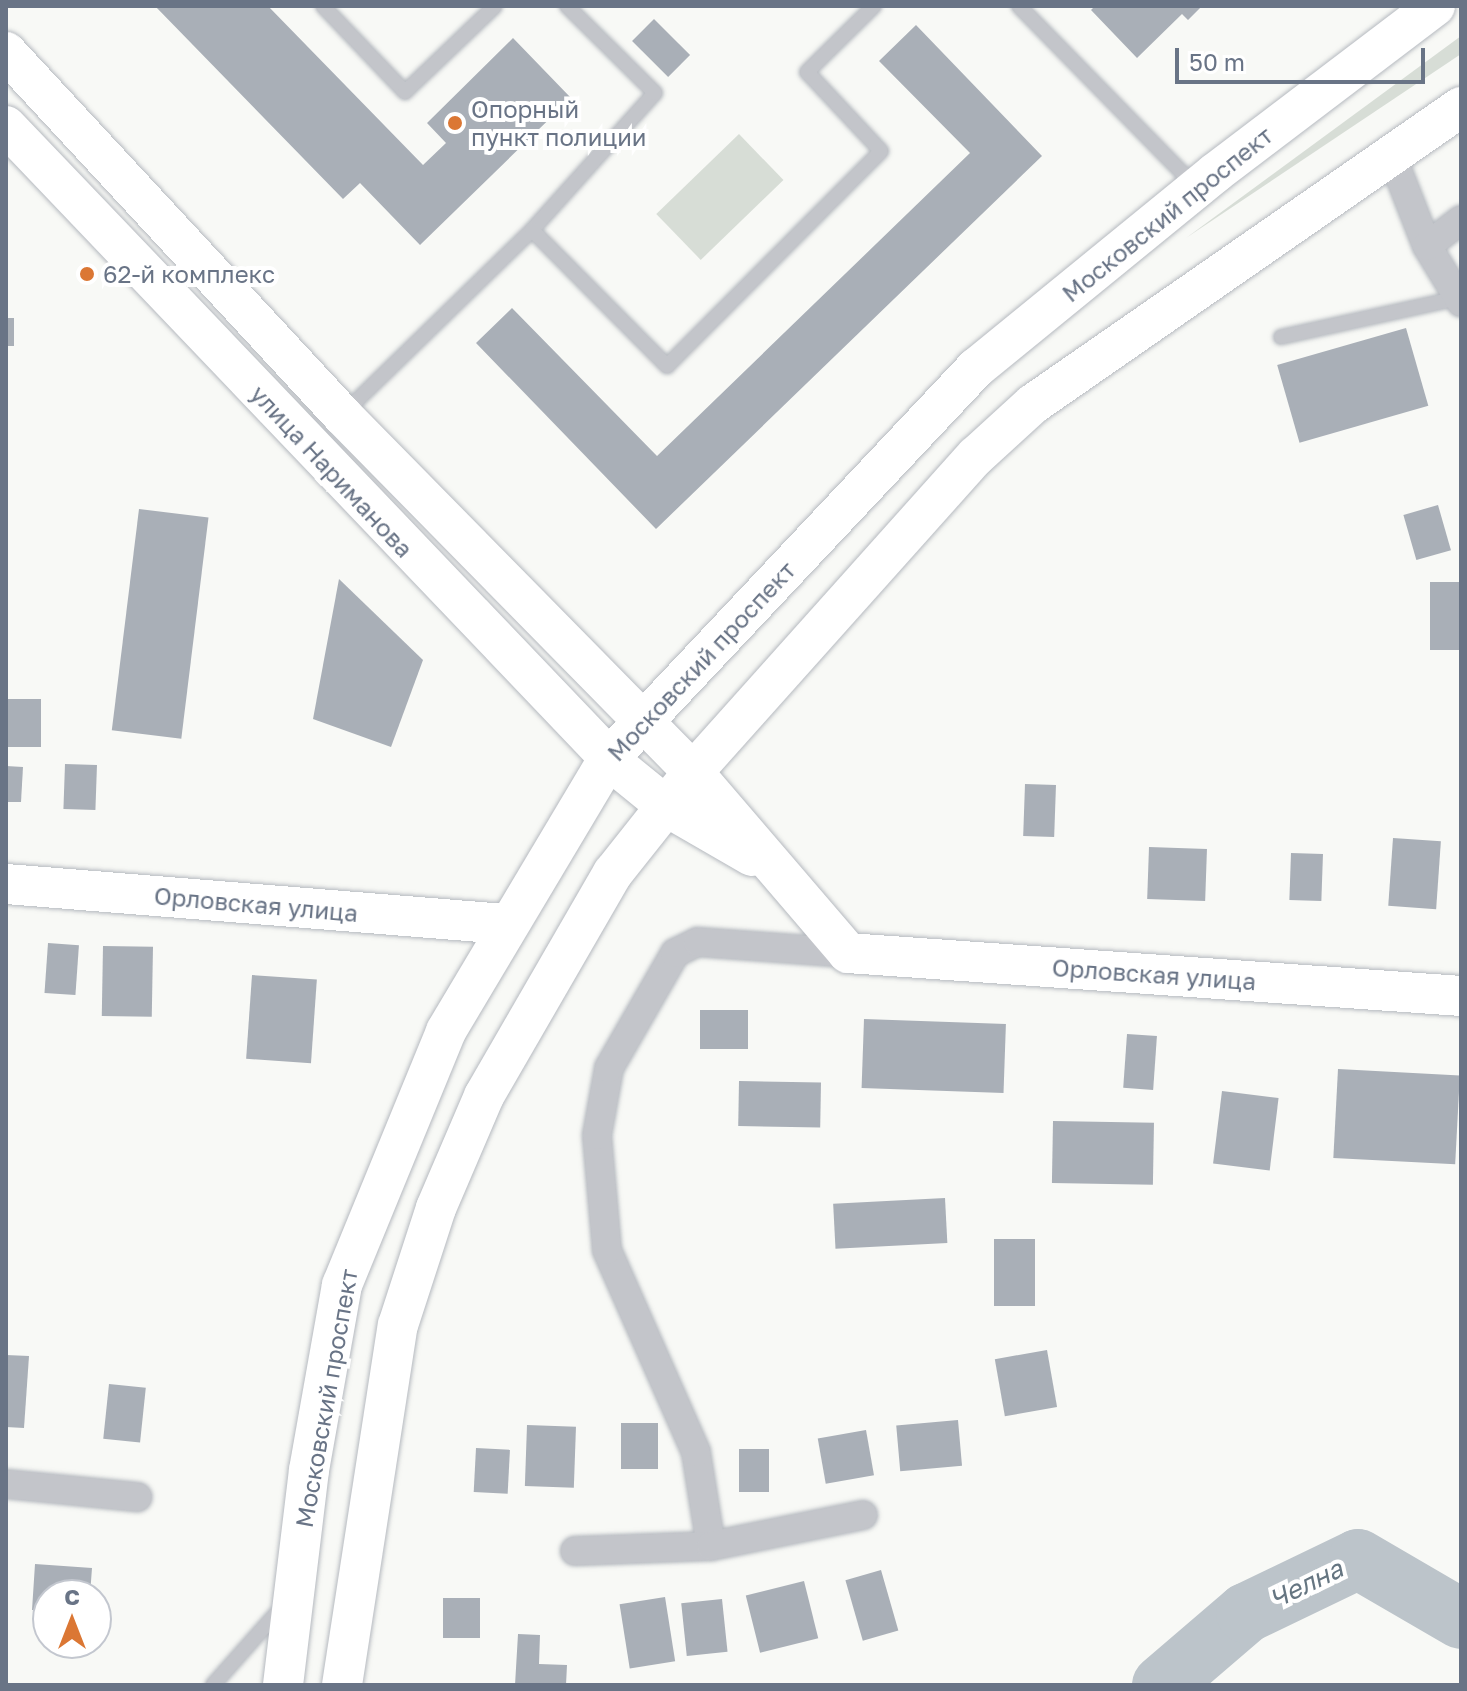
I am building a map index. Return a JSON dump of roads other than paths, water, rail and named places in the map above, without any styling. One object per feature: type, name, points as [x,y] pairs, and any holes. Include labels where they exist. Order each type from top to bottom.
[{"type":"main road","name":"Московский проспект","points":[[283,1685],[294,1593],[342,1285],[446,1031],[505,924],[609,758],[919,423],[1199,189],[1435,6]]},
{"type":"main road","name":"улица Нариманова","points":[[6,52],[342,415],[642,724],[693,772],[770,866],[848,953]]},
{"type":"main road","points":[[342,1685],[398,1325],[436,1208],[523,1024],[613,873],[693,772],[976,456],[1033,404],[1393,159],[1461,107]]},
{"type":"main road","name":"улица Нариманова","points":[[6,126],[609,758],[667,807],[770,866]]},
{"type":"main road","name":"Орловская улица","points":[[6,884],[505,924]]},
{"type":"main road","name":"Орловская улица","points":[[848,953],[1461,996]]},
{"type":"street","points":[[1393,159],[1427,246],[1460,300]]},
{"type":"street","points":[[1427,246],[1461,220]]},
{"type":"street","points":[[711,1546],[696,1452],[607,1250],[597,1135],[609,1068],[675,953],[698,942],[848,953]]},
{"type":"street","points":[[6,1484],[137,1497]]},
{"type":"street","points":[[575,1551],[711,1546],[863,1515]]},
{"type":"lane","points":[[323,6],[405,92],[495,6]]},
{"type":"lane","points":[[342,415],[532,230],[655,93],[567,6]]},
{"type":"lane","points":[[532,230],[667,366],[881,151],[807,72],[874,6]]},
{"type":"lane","points":[[1019,6],[1199,189]]},
{"type":"lane","points":[[1281,337],[1460,300]]},
{"type":"lane","points":[[213,1685],[294,1593]]},
{"type":"waterway","name":"Челна","points":[[1162,1685],[1246,1613],[1358,1559],[1461,1619]]},
{"type":"place","name":"Опорный пункт полиции","points":[[455,123]]},
{"type":"place","name":"62-й комплекс","points":[[87,274]]}]
